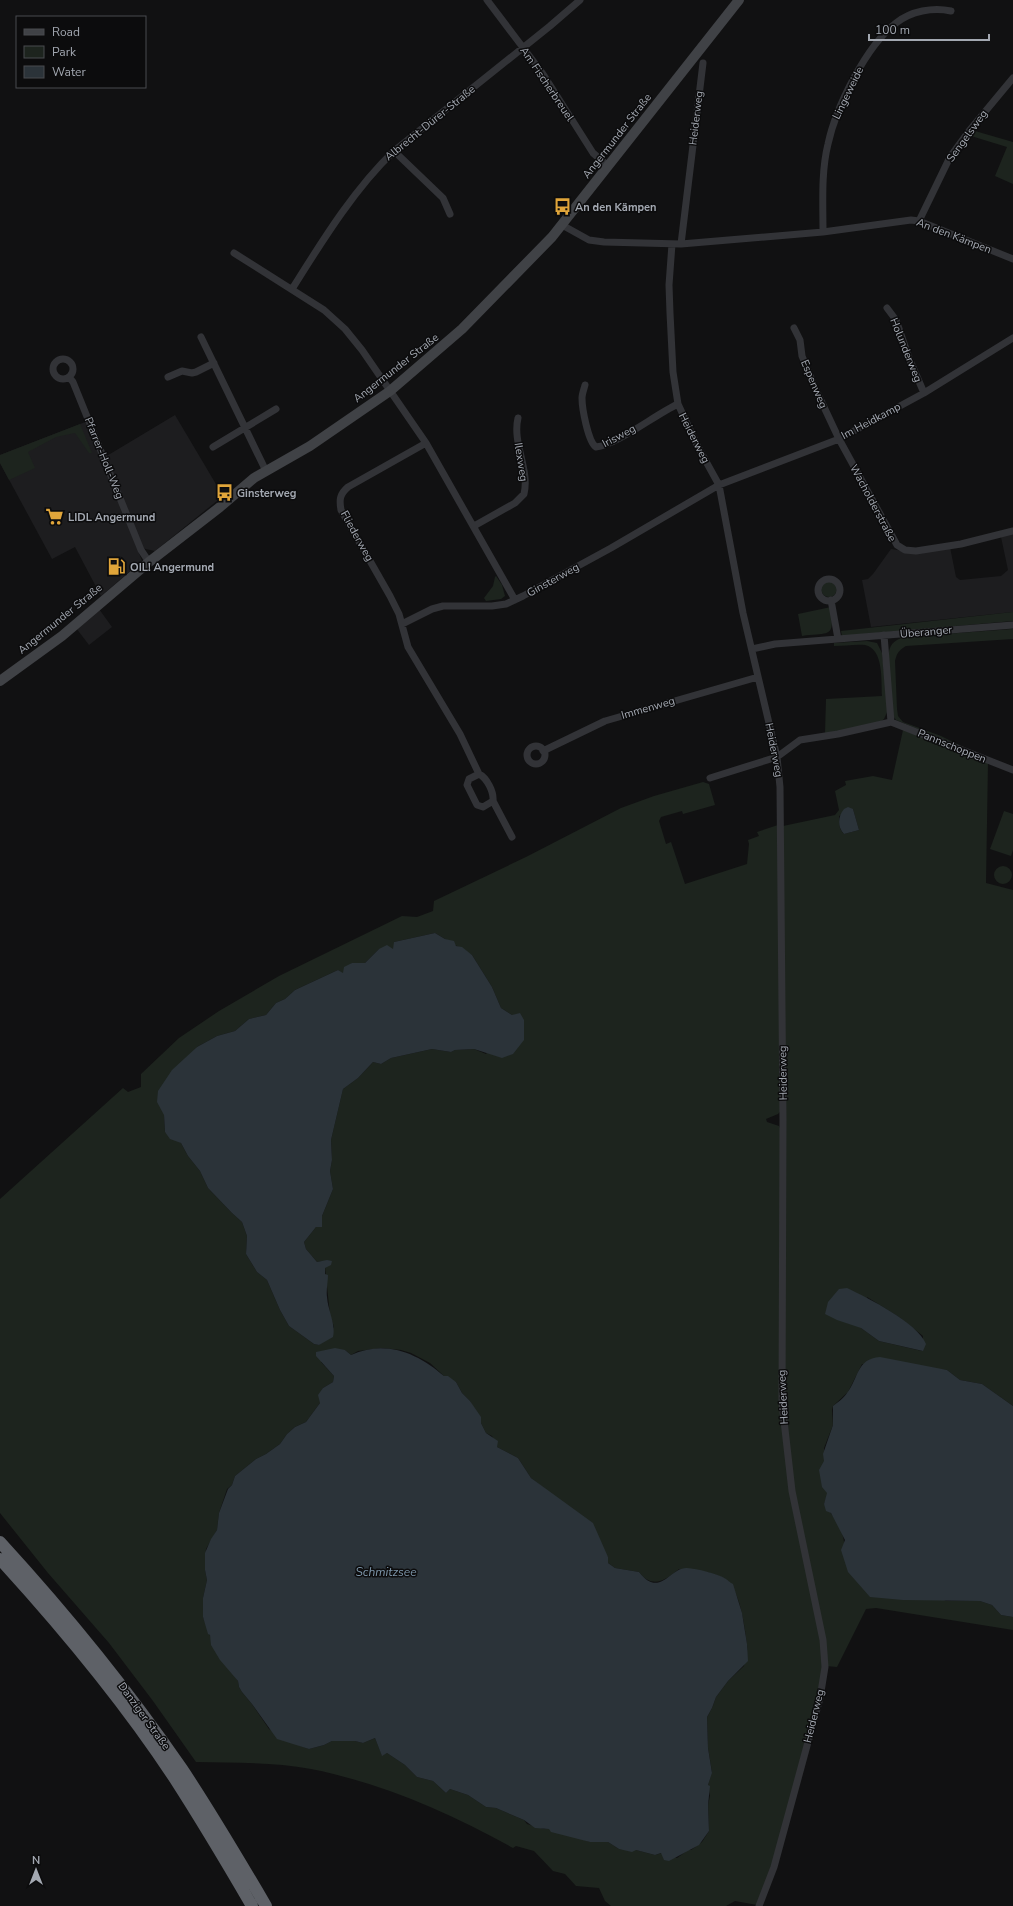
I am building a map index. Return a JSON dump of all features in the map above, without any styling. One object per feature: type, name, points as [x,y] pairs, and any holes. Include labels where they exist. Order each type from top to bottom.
[{"type":"highway","name":"Danziger Straße","points":[[0,1542],[92,1648],[147,1720],[216,1822],[266,1906]]},
{"type":"highway","name":"Danziger Straße","points":[[0,1559],[83,1655],[139,1728],[178,1784],[252,1906]]},
{"type":"main road","name":"Angermunder Straße","points":[[0,681],[62,636],[148,562],[220,507],[248,483],[310,446],[390,391],[462,329],[506,287],[562,225],[739,0]]},
{"type":"street","name":"Am Fischerbreuel","points":[[487,0],[543,74],[593,153],[608,166]]},
{"type":"street","name":"Albrecht-Dürer-Straße","points":[[292,289],[311,258],[369,176],[394,151],[523,48],[580,0]]},
{"type":"street","name":"Lingeweide","points":[[823,232],[824,170],[827,145],[835,118],[845,95],[861,66],[882,37],[896,23],[914,14],[928,10],[936,9],[951,11]]},
{"type":"street","name":"Heiderweg","points":[[681,244],[703,63]]},
{"type":"street","name":"Sengelsweg","points":[[919,221],[950,157],[978,119],[1013,78]]},
{"type":"street","points":[[394,151],[443,198],[450,214]]},
{"type":"street","name":"An den Kämpen","points":[[562,225],[589,240],[604,242],[681,244],[823,232],[911,220],[919,221],[1013,259]]},
{"type":"street","name":"Heiderweg","points":[[672,244],[669,285],[670,313],[673,372],[678,404],[698,447],[719,485],[739,591],[777,757],[781,794],[784,1119],[782,1403],[792,1491],[823,1640],[825,1667],[820,1698],[774,1866],[759,1906]]},
{"type":"street","name":"Ginsterweg","points":[[234,253],[324,310],[345,329],[362,350],[426,443],[515,600],[611,548],[719,485]]},
{"type":"street","name":"Holunderweg","points":[[887,308],[896,320],[909,358],[924,393]]},
{"type":"street","name":"Espenweg","points":[[794,328],[800,340],[802,356],[839,439]]},
{"type":"street","points":[[201,337],[266,471]]},
{"type":"street","name":"Im Heidkamp","points":[[719,485],[839,439],[924,393],[1013,338]]},
{"type":"street","points":[[168,377],[182,370],[192,373],[196,372],[214,363]]},
{"type":"street","name":"Pfarrer-Holl-Weg","points":[[69,377],[73,382],[110,470],[140,550],[148,562]]},
{"type":"street","name":"Irisweg","points":[[585,385],[582,398],[589,436],[593,445],[596,447],[607,445],[664,410],[678,404]]},
{"type":"street","points":[[213,447],[276,409]]},
{"type":"street","name":"Ilexweg","points":[[474,526],[515,503],[524,494],[525,483],[516,434],[518,418]]},
{"type":"street","name":"Wacholderstraße","points":[[839,439],[893,542],[901,549],[916,551],[946,547],[1013,531]]},
{"type":"street","name":"Fliederweg","points":[[426,443],[348,487],[341,493],[339,501],[341,510],[390,596],[402,624],[408,647],[460,734],[479,774],[484,776],[494,796],[493,801],[512,837]]},
{"type":"street","points":[[402,624],[432,609],[443,606],[492,606],[515,600]]},
{"type":"street","points":[[831,600],[838,639]]},
{"type":"street","name":"Überanger","points":[[752,649],[775,644],[1013,625]]},
{"type":"street","points":[[710,778],[777,757],[800,740],[838,734],[891,722],[884,636]]},
{"type":"street","name":"Immenweg","points":[[543,751],[605,720],[758,677]]},
{"type":"street","name":"Pannschoppen","points":[[891,722],[1013,770]]},
{"type":"street","points":[[479,774],[469,779],[467,785],[477,805],[483,807],[493,801]]},
{"type":"shaded area","points":[[175,415],[223,496],[155,551],[141,548],[105,457]]},
{"type":"shaded area","points":[[88,421],[142,561],[101,596],[75,547],[52,559],[0,463],[0,455]]},
{"type":"shaded area","points":[[1013,533],[1013,612],[871,627],[862,580],[868,579],[873,574],[891,549],[910,552],[950,547],[956,577],[960,580],[1001,576],[1008,570],[1001,537]]},
{"type":"shaded area","points":[[99,609],[112,627],[89,645],[76,628]]},
{"type":"green space","points":[[975,131],[1013,142],[1013,184],[995,176],[1007,147],[971,136]]},
{"type":"green space","points":[[80,424],[92,453],[89,453],[75,433],[56,437],[28,452],[35,468],[9,480],[0,463],[0,455]]},
{"type":"green space","points":[[496,576],[502,585],[505,596],[501,599],[486,601],[484,598],[493,586]]},
{"type":"green space","points":[[829,581],[835,583],[837,589],[835,595],[829,597],[823,595],[821,589],[823,583]]},
{"type":"green space","points":[[831,607],[832,624],[831,629],[828,632],[825,634],[802,636],[798,614]]},
{"type":"green space","points":[[1013,612],[1013,621],[842,636],[841,631]]},
{"type":"green space","points":[[1013,629],[1013,639],[906,646],[900,650],[895,661],[898,716],[903,722],[941,736],[969,750],[896,720],[893,716],[888,661],[892,644],[904,637]]},
{"type":"green space","points":[[867,641],[877,643],[882,653],[888,710],[884,719],[879,723],[825,734],[826,699],[882,696],[880,666],[876,653],[865,645],[834,646],[834,643]]},
{"type":"green space","points":[[903,730],[988,762],[986,883],[1013,890],[1013,1406],[982,1384],[960,1380],[947,1370],[862,1364],[848,1392],[833,1406],[833,1425],[824,1448],[828,1493],[824,1504],[840,1529],[844,1540],[844,1545],[946,1601],[980,1601],[992,1605],[1001,1615],[1013,1617],[1013,1630],[876,1608],[866,1609],[837,1667],[826,1666],[794,1491],[784,1403],[783,826],[835,815],[839,810],[835,791],[846,785],[845,781],[873,776],[892,780]],"holes":[[[853,809],[859,830],[844,834],[840,828],[839,816]],[[867,1297],[899,1317],[923,1336],[922,1351],[879,1341],[861,1328]]]},
{"type":"green space","points":[[703,782],[709,784],[715,805],[683,814],[682,811],[661,817],[659,821],[666,844],[671,842],[685,884],[747,864],[748,840],[759,836],[757,832],[778,825],[783,1108],[778,1114],[766,1119],[767,1122],[779,1126],[782,1133],[780,1403],[790,1491],[822,1640],[822,1681],[773,1867],[757,1905],[735,1901],[726,1906],[611,1906],[605,1901],[599,1888],[576,1886],[565,1874],[553,1871],[534,1851],[516,1846],[513,1848],[440,1811],[390,1791],[364,1782],[311,1769],[254,1763],[196,1762],[153,1701],[109,1643],[48,1573],[0,1513],[0,1199],[123,1088],[128,1092],[141,1087],[141,1074],[179,1038],[219,1011],[279,976],[402,916],[417,917],[433,911],[434,901],[526,857],[621,808],[654,796]],"holes":[[[435,933],[472,955],[492,987],[501,1008],[512,1015],[486,1054],[474,1049],[455,1050],[451,1052],[432,1049],[391,1058],[381,1064],[373,1062],[358,1078],[343,1089],[331,1140],[332,1160],[330,1171],[333,1189],[322,1216],[322,1227],[316,1227],[304,1242],[306,1249],[317,1262],[323,1261],[328,1265],[325,1267],[330,1315],[334,1327],[319,1345],[314,1344],[289,1326],[280,1310],[267,1280],[257,1272],[246,1254],[247,1236],[242,1222],[208,1188],[200,1171],[188,1156],[181,1143],[165,1132],[164,1115],[191,1054],[197,1047],[217,1036],[235,1031],[249,1019],[266,1015],[276,1003],[285,999],[295,990],[338,970],[343,974],[352,963],[365,963],[379,949],[394,949],[394,942]],[[382,1348],[401,1350],[411,1353],[430,1363],[444,1376],[456,1382],[462,1393],[470,1401],[486,1433],[492,1436],[497,1447],[518,1458],[531,1478],[545,1489],[608,1557],[608,1563],[615,1568],[639,1572],[644,1577],[654,1582],[664,1580],[679,1569],[703,1571],[725,1579],[730,1584],[738,1599],[741,1609],[747,1653],[744,1666],[728,1681],[716,1697],[707,1717],[708,1748],[712,1772],[708,1785],[710,1796],[708,1805],[709,1831],[702,1842],[691,1850],[688,1850],[677,1858],[662,1853],[655,1855],[636,1850],[619,1849],[608,1842],[590,1842],[549,1828],[544,1829],[527,1824],[524,1820],[496,1808],[486,1807],[468,1795],[450,1789],[446,1793],[433,1781],[417,1777],[405,1765],[387,1753],[382,1755],[375,1738],[363,1743],[355,1741],[332,1741],[309,1749],[298,1745],[269,1729],[242,1692],[238,1681],[212,1641],[203,1617],[203,1598],[207,1580],[205,1570],[206,1549],[217,1530],[219,1513],[227,1489],[232,1485],[235,1476],[256,1459],[280,1444],[287,1434],[295,1427],[306,1422],[320,1403],[323,1388],[333,1382],[334,1376],[321,1362],[345,1350],[351,1355],[358,1351]]]},
{"type":"green space","points":[[1004,811],[1013,814],[1013,850],[1011,856],[990,849]]},
{"type":"green space","points":[[1003,866],[1009,869],[1012,875],[1009,881],[1003,884],[997,881],[994,875],[997,869]]},
{"type":"water","points":[[848,807],[853,809],[859,830],[844,834],[840,828],[839,822],[842,812]]},
{"type":"water","points":[[435,933],[445,939],[454,941],[456,946],[462,947],[472,955],[492,987],[501,1008],[512,1015],[520,1013],[524,1020],[524,1040],[513,1054],[502,1058],[474,1049],[455,1050],[451,1052],[432,1049],[391,1058],[381,1064],[373,1062],[358,1078],[343,1089],[331,1140],[332,1160],[330,1171],[333,1189],[322,1216],[322,1227],[316,1227],[304,1242],[306,1249],[317,1262],[327,1260],[332,1261],[331,1265],[325,1268],[325,1274],[328,1275],[327,1294],[333,1322],[333,1337],[319,1345],[314,1344],[289,1326],[280,1310],[267,1280],[257,1272],[246,1254],[247,1236],[242,1222],[208,1188],[200,1171],[188,1156],[181,1143],[170,1139],[165,1132],[164,1115],[157,1102],[158,1091],[172,1070],[197,1047],[217,1036],[235,1031],[249,1019],[266,1015],[276,1003],[285,999],[295,990],[338,970],[343,973],[344,967],[352,963],[365,963],[379,949],[387,945],[393,949],[394,942]]},
{"type":"water","points":[[847,1288],[891,1312],[913,1328],[926,1344],[923,1351],[879,1341],[861,1328],[837,1320],[825,1314],[828,1302],[839,1289]]},
{"type":"water","name":"Schmitzsee","points":[[335,1348],[345,1350],[351,1355],[364,1350],[376,1348],[400,1351],[423,1361],[444,1376],[448,1376],[456,1382],[462,1393],[470,1401],[481,1417],[481,1423],[486,1433],[498,1441],[497,1447],[518,1458],[531,1478],[593,1523],[608,1557],[608,1563],[615,1568],[639,1572],[646,1580],[653,1583],[664,1580],[675,1572],[687,1568],[718,1575],[733,1584],[742,1613],[748,1661],[728,1681],[716,1697],[707,1717],[708,1748],[712,1773],[708,1785],[710,1786],[708,1805],[709,1831],[699,1845],[669,1861],[664,1860],[661,1853],[655,1855],[636,1850],[632,1852],[619,1849],[608,1842],[590,1842],[551,1832],[549,1829],[535,1828],[524,1820],[496,1808],[486,1807],[468,1795],[450,1789],[446,1793],[433,1781],[417,1777],[405,1765],[387,1753],[382,1756],[375,1738],[363,1743],[355,1741],[332,1741],[309,1749],[277,1739],[242,1692],[238,1681],[220,1660],[211,1645],[210,1635],[208,1634],[203,1617],[203,1598],[207,1580],[205,1570],[205,1553],[217,1530],[219,1513],[228,1489],[232,1485],[235,1476],[256,1459],[280,1444],[287,1434],[295,1427],[306,1422],[320,1403],[318,1395],[323,1388],[333,1382],[334,1376],[316,1356],[316,1352]]},
{"type":"water","points":[[880,1357],[947,1370],[960,1380],[982,1384],[1013,1406],[1013,1617],[1001,1615],[992,1605],[980,1601],[903,1600],[870,1597],[848,1572],[841,1550],[845,1540],[831,1513],[826,1511],[824,1504],[827,1493],[822,1487],[819,1470],[824,1461],[823,1454],[833,1425],[833,1406],[846,1395],[862,1365],[866,1361]]},
{"type":"place","name":"An den Kämpen","points":[[562,207]]},
{"type":"place","name":"Ginsterweg","points":[[224,493]]},
{"type":"place","name":"LIDL Angermund","points":[[55,517]]},
{"type":"place","name":"OIL! Angermund","points":[[117,567]]}]
